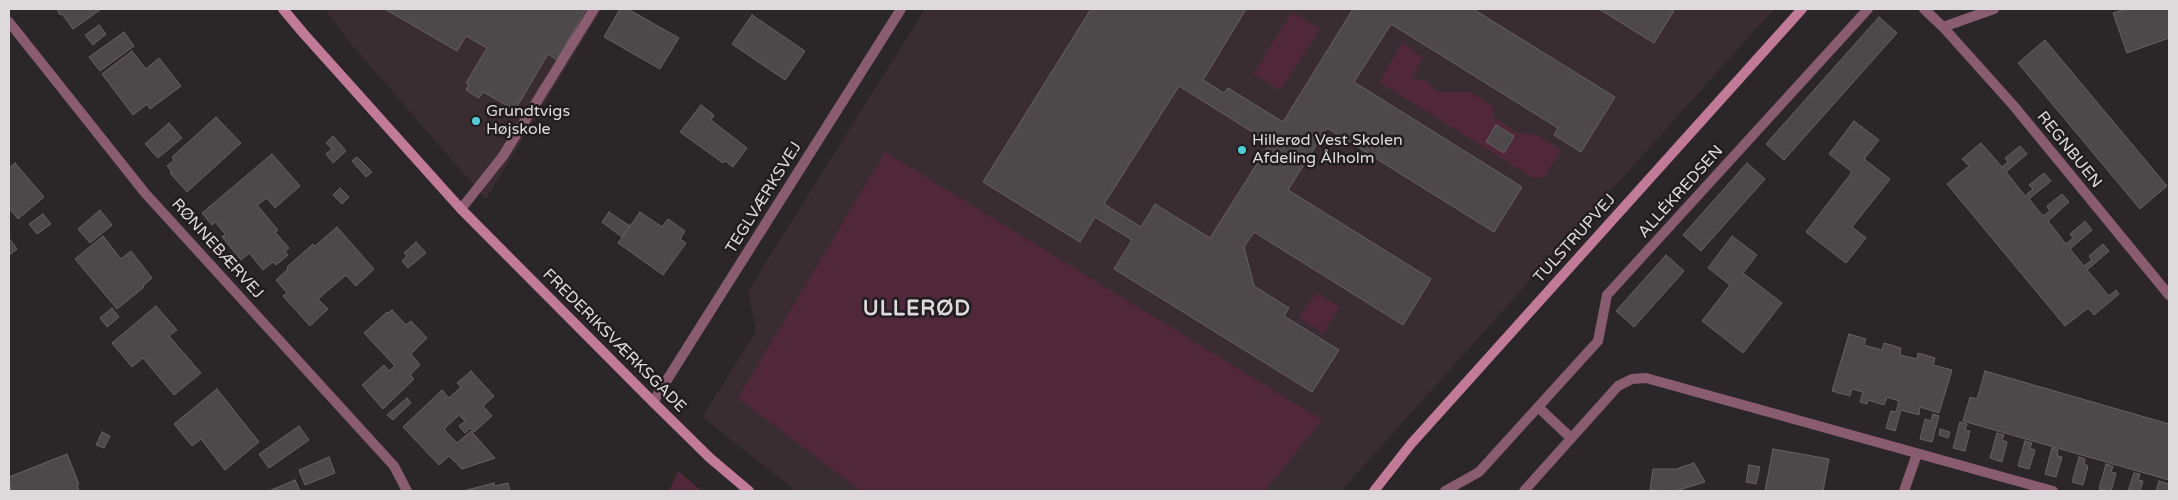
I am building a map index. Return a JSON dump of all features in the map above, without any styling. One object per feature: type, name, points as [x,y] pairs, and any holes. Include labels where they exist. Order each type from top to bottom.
[{"type":"street","name":"FREDERIKSVÆRKSGADE","points":[[283,9],[461,209],[653,402],[748,491]]},
{"type":"street","points":[[461,209],[504,156],[594,9]]},
{"type":"street","name":"TEGLVÆRKSVEJ","points":[[653,402],[900,9]]},
{"type":"street","name":"TULSTRUPVEJ","points":[[1374,491],[1411,444],[1802,9]]},
{"type":"street","name":"ALLÉKREDSEN","points":[[1445,491],[1479,472],[1598,341],[1607,295],[1868,9]]},
{"type":"street","name":"REGNBUEN","points":[[1924,9],[2012,105],[2169,295]]},
{"type":"street","points":[[1942,27],[1994,9]]},
{"type":"street","name":"RØNNEBÆRVEJ","points":[[9,22],[145,193],[394,466],[407,491]]},
{"type":"street","points":[[1524,491],[1618,386],[1632,379],[1646,378],[2053,491]]},
{"type":"street","points":[[1538,407],[1571,438]]},
{"type":"street","points":[[1904,491],[1917,454]]},
{"type":"shaded area","name":"Grundtvigs Højskole","points":[[325,9],[602,9],[486,199],[350,43]]},
{"type":"shaded area","name":"Hillerød Vest Skolen Afdeling Ålholm","points":[[925,9],[1774,9],[1341,491],[796,491],[702,417],[756,332],[748,291]]},
{"type":"shaded area","points":[[1292,12],[1320,29],[1280,90],[1253,74]]},
{"type":"shaded area","points":[[1402,43],[1423,57],[1412,77],[1416,80],[1425,80],[1434,87],[1434,90],[1439,92],[1470,92],[1493,106],[1494,117],[1517,133],[1537,135],[1561,150],[1545,176],[1535,179],[1379,82]]},
{"type":"shaded area","points":[[885,152],[1322,420],[1265,491],[861,491],[738,398]]},
{"type":"shaded area","points":[[1316,293],[1340,307],[1323,333],[1299,318]]},
{"type":"shaded area","points":[[678,471],[702,491],[669,491]]},
{"type":"building","points":[[57,9],[99,9],[100,10],[73,29]]},
{"type":"building","points":[[385,9],[586,9],[557,60],[548,54],[515,110],[483,92],[479,98],[466,90],[469,84],[466,83],[487,48],[466,36],[457,51]]},
{"type":"building","points":[[620,9],[628,9],[679,38],[660,69],[604,37]]},
{"type":"building","points":[[1091,9],[1246,9],[1203,80],[1224,93],[1228,88],[1283,122],[1353,9],[1473,9],[1615,97],[1581,152],[1554,135],[1558,128],[1391,24],[1354,82],[1522,187],[1494,232],[1327,128],[1288,190],[1431,279],[1403,325],[1254,232],[1244,247],[1254,286],[1289,308],[1284,316],[1339,350],[1312,392],[1114,269],[1132,240],[1095,217],[1080,242],[983,182]],"holes":[[[1179,86],[1270,143],[1210,238],[1155,204],[1141,227],[1104,204]]]},
{"type":"building","points":[[1599,9],[1675,9],[1654,43]]},
{"type":"building","points":[[2125,9],[2169,9],[2169,38],[2127,53],[2113,13]]},
{"type":"building","points":[[752,15],[805,51],[785,80],[732,44]]},
{"type":"building","points":[[1879,17],[1897,33],[1784,160],[1766,144]]},
{"type":"building","points":[[99,25],[106,34],[93,45],[85,35]]},
{"type":"building","points":[[124,32],[134,46],[100,71],[89,57]]},
{"type":"building","points":[[2045,40],[2167,186],[2140,209],[2018,63]]},
{"type":"building","points":[[132,51],[146,69],[159,58],[181,86],[150,109],[147,104],[133,115],[102,74]]},
{"type":"building","points":[[701,105],[714,115],[711,120],[747,148],[733,167],[725,161],[723,163],[680,132]]},
{"type":"building","points":[[216,117],[241,143],[187,192],[170,173],[172,172],[167,166],[174,160],[172,157]]},
{"type":"building","points":[[1854,121],[1879,140],[1864,159],[1890,179],[1852,227],[1866,238],[1846,263],[1806,232],[1852,172],[1829,154]]},
{"type":"building","points":[[169,123],[182,138],[158,158],[145,144]]},
{"type":"building","points":[[1496,125],[1514,136],[1504,153],[1486,142]]},
{"type":"building","points":[[333,136],[346,151],[333,163],[326,154],[332,149],[326,143]]},
{"type":"building","points":[[1981,143],[2002,167],[2008,162],[2005,158],[2020,146],[2027,154],[2006,172],[2025,196],[2033,189],[2029,185],[2044,173],[2051,181],[2029,199],[2043,216],[2050,211],[2047,206],[2062,194],[2069,202],[2048,221],[2066,244],[2073,238],[2070,234],[2085,221],[2092,230],[2070,249],[2084,266],[2092,260],[2089,256],[2103,244],[2109,251],[2087,270],[2109,296],[2116,290],[2119,294],[2094,315],[2088,308],[2065,326],[1947,184],[1969,166],[1962,159]]},
{"type":"building","points":[[272,154],[300,186],[275,208],[267,198],[257,205],[278,230],[275,232],[289,248],[285,251],[288,255],[276,265],[273,262],[263,270],[249,253],[241,260],[222,237],[225,234],[215,222],[212,225],[202,213]]},
{"type":"building","points":[[357,157],[372,172],[366,177],[352,161]]},
{"type":"building","points":[[15,163],[44,197],[18,219],[9,208],[9,168]]},
{"type":"building","points":[[1747,163],[1765,179],[1701,251],[1683,235]]},
{"type":"building","points":[[340,188],[349,197],[342,204],[333,195]]},
{"type":"building","points":[[100,210],[112,225],[90,243],[78,229]]},
{"type":"building","points":[[609,212],[630,226],[622,237],[602,222]]},
{"type":"building","points":[[640,212],[662,227],[668,219],[685,231],[680,239],[686,243],[663,275],[618,243]]},
{"type":"building","points":[[43,214],[51,224],[37,234],[29,224]]},
{"type":"building","points":[[337,227],[374,269],[356,286],[346,275],[318,299],[328,309],[310,326],[283,296],[287,293],[276,280],[288,269],[287,267],[313,244],[315,246]]},
{"type":"building","points":[[103,236],[121,259],[131,251],[152,278],[117,309],[75,259]]},
{"type":"building","points":[[1732,236],[1757,255],[1743,273],[1782,303],[1743,353],[1702,321],[1730,285],[1708,268]]},
{"type":"building","points":[[9,238],[17,249],[9,255]]},
{"type":"building","points":[[416,242],[426,253],[408,268],[402,261],[407,256],[404,253]]},
{"type":"building","points":[[1666,255],[1684,271],[1634,327],[1616,311]]},
{"type":"building","points":[[156,306],[177,330],[169,336],[201,373],[174,395],[143,358],[132,367],[112,343]]},
{"type":"building","points":[[112,308],[119,317],[107,327],[100,318]]},
{"type":"building","points":[[392,310],[406,325],[411,321],[427,338],[411,354],[420,365],[410,375],[414,379],[383,409],[362,385],[384,365],[389,371],[395,366],[364,333],[387,312]]},
{"type":"building","points":[[1849,334],[1866,339],[1864,345],[1882,350],[1884,343],[1901,348],[1900,355],[1917,359],[1918,353],[1935,358],[1933,365],[1952,370],[1939,413],[1920,407],[1919,415],[1901,410],[1895,431],[1886,428],[1891,411],[1896,412],[1899,401],[1887,397],[1884,405],[1868,400],[1867,404],[1860,402],[1863,392],[1852,389],[1850,396],[1832,391]]},
{"type":"building","points":[[471,371],[494,396],[483,406],[492,416],[474,432],[470,428],[465,433],[459,426],[465,421],[459,415],[444,429],[457,443],[471,431],[495,458],[462,469],[449,456],[439,465],[403,427],[442,390],[449,398],[461,387],[457,383]]},
{"type":"building","points":[[1985,371],[2169,424],[2169,480],[1963,421],[1970,397],[1977,399]]},
{"type":"building","points":[[217,389],[259,442],[225,470],[201,439],[192,446],[174,424]]},
{"type":"building","points":[[407,398],[411,403],[393,420],[387,415]]},
{"type":"building","points":[[1933,414],[1939,416],[1932,442],[1920,439],[1925,419],[1931,421]]},
{"type":"building","points":[[1960,422],[1967,424],[1965,430],[1970,431],[1965,451],[1953,448]]},
{"type":"building","points":[[299,426],[309,440],[269,468],[259,454]]},
{"type":"building","points":[[1940,429],[1950,432],[1948,438],[1939,435]]},
{"type":"building","points":[[102,432],[110,436],[104,448],[96,445]]},
{"type":"building","points":[[1997,433],[2004,435],[2002,440],[2007,442],[2002,462],[1990,458]]},
{"type":"building","points":[[2025,441],[2032,443],[2030,448],[2035,450],[2029,469],[2018,466]]},
{"type":"building","points":[[2052,448],[2058,450],[2057,456],[2062,457],[2056,477],[2045,474]]},
{"type":"building","points":[[1773,449],[1829,459],[1823,491],[1765,491]]},
{"type":"building","points":[[67,454],[79,484],[77,485],[79,491],[11,491],[9,477]]},
{"type":"building","points":[[329,457],[335,473],[305,485],[299,470]]},
{"type":"building","points":[[2079,457],[2085,459],[2084,464],[2088,466],[2083,485],[2072,482]]},
{"type":"building","points":[[1694,463],[1705,482],[1676,491],[1650,490],[1653,469],[1676,469]]},
{"type":"building","points":[[2106,464],[2113,466],[2111,472],[2116,473],[2111,491],[2099,489]]},
{"type":"building","points":[[1749,465],[1760,467],[1756,484],[1746,482]]},
{"type":"building","points":[[2134,473],[2140,474],[2138,480],[2143,481],[2140,491],[2128,491]]},
{"type":"building","points":[[295,480],[300,491],[269,491]]},
{"type":"building","points":[[2159,481],[2169,484],[2169,491],[2156,491]]},
{"type":"building","points":[[494,483],[494,486],[508,483],[510,491],[463,491]]},
{"type":"place","name":"Grundtvigs Højskole","points":[[476,121]]},
{"type":"place","name":"Hillerød Vest Skolen Afdeling Ålholm","points":[[1242,150]]},
{"type":"district","name":"ULLERØD","points":[[917,309]]}]
